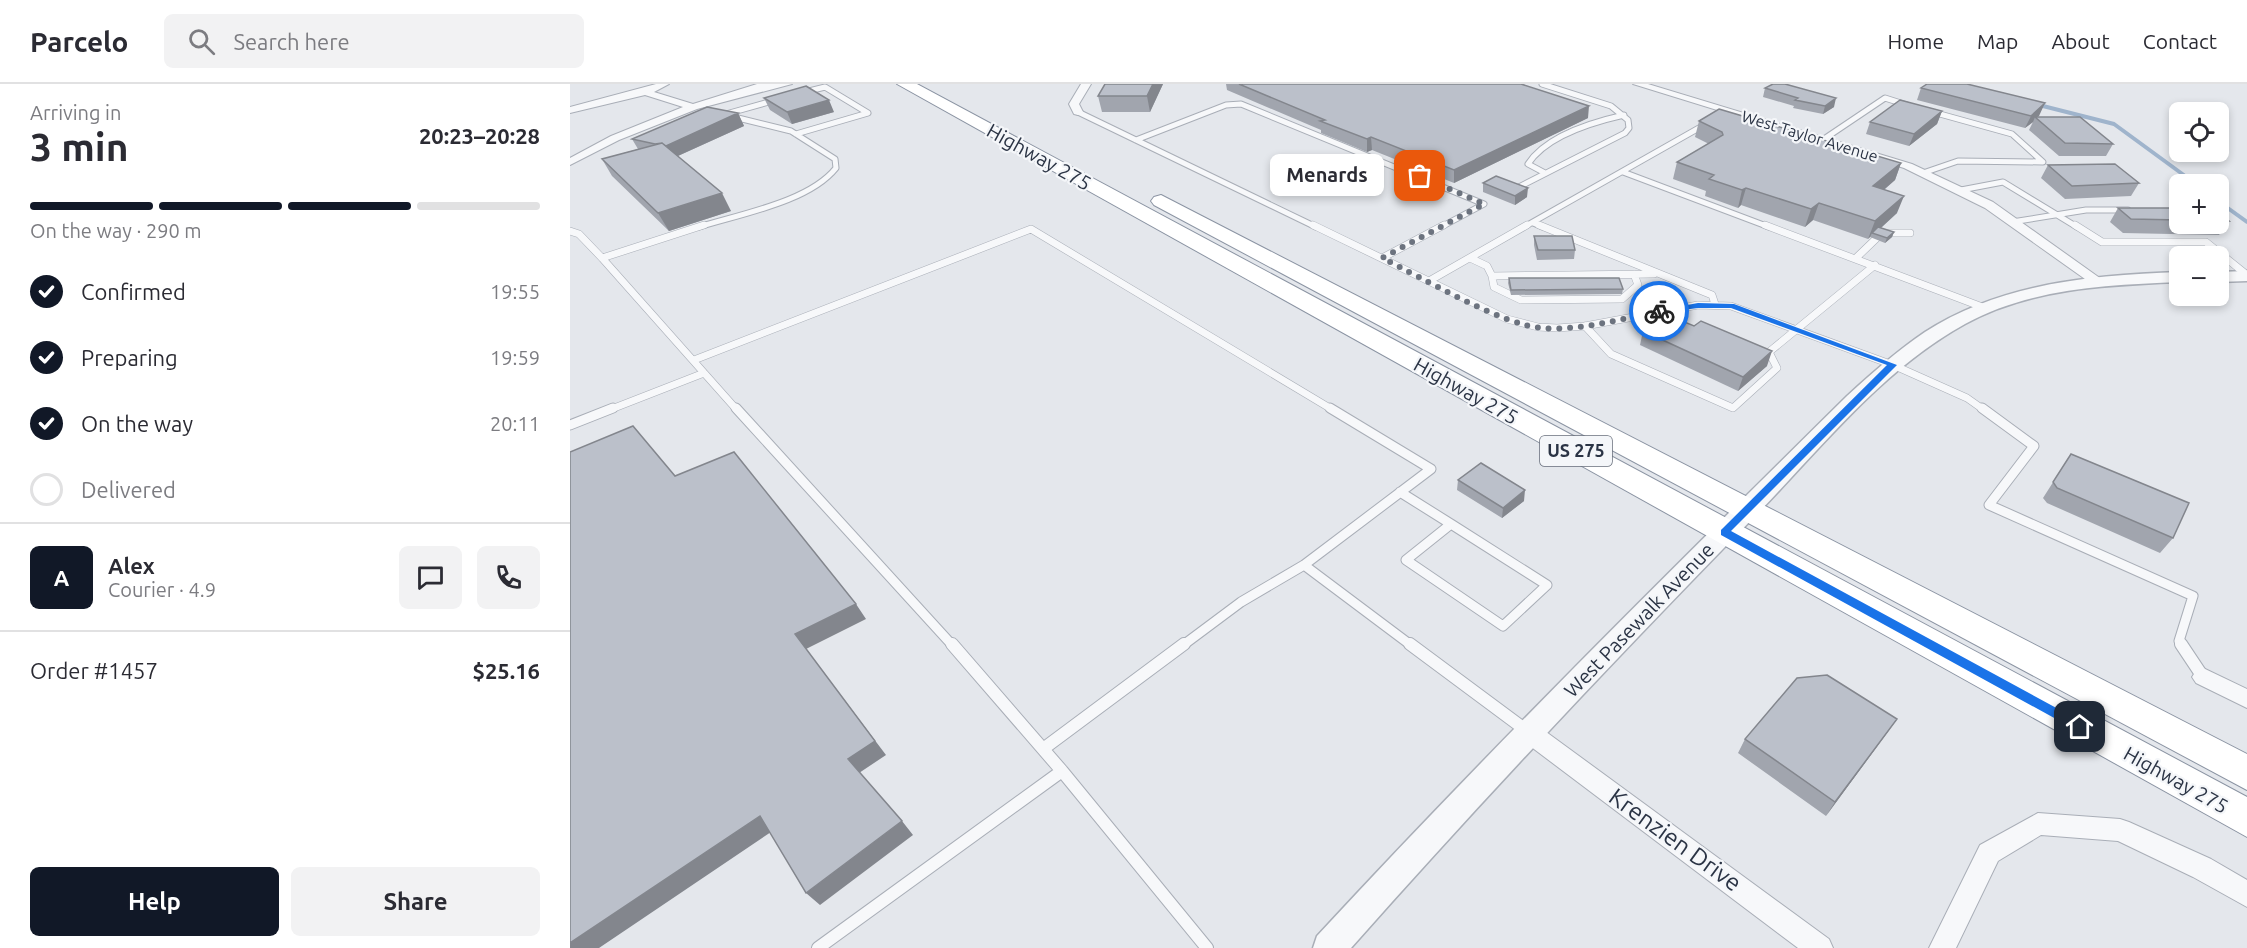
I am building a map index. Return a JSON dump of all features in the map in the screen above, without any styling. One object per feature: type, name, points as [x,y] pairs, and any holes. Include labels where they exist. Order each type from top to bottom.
[{"type":"highway","name":"Highway 275","points":[[905,84],[2247,818]]},
{"type":"highway","name":"Highway 275","points":[[937,84],[2247,773]]},
{"type":"street","points":[[570,110],[645,92],[664,84]]},
{"type":"street","points":[[570,162],[634,130],[767,84]]},
{"type":"street","points":[[645,92],[693,108],[787,84]]},
{"type":"street","points":[[1078,112],[1074,104],[1086,84]]},
{"type":"street","name":"West Taylor Avenue","points":[[1638,84],[1724,115],[1824,139],[1923,173],[1961,190],[2097,281]]},
{"type":"street","points":[[2229,277],[2247,276]]},
{"type":"street","name":"West Pasewalk Avenue","points":[[1329,948],[1410,857],[1724,532],[1893,365],[1941,331],[1985,308],[2021,295],[2097,281],[2169,278]]},
{"type":"street","points":[[2203,677],[2247,699]]},
{"type":"street","name":"Krenzien Drive","points":[[1530,733],[1820,948]]},
{"type":"street","points":[[1942,948],[1989,853],[2038,824],[2120,830],[2202,868],[2247,894]]},
{"type":"lane","points":[[1510,191],[1625,133],[1629,128],[1628,120],[1624,115],[1611,106],[1542,84]]},
{"type":"lane","points":[[792,96],[825,87],[868,113],[796,134]]},
{"type":"lane","points":[[1824,139],[1885,98],[2012,134],[2043,162],[1958,162],[1923,173]]},
{"type":"lane","points":[[724,114],[780,99]]},
{"type":"lane","points":[[1136,140],[1226,105],[1241,104],[1487,203],[1382,258]]},
{"type":"lane","points":[[602,258],[817,187],[836,168],[835,159],[796,134],[767,124],[693,108]]},
{"type":"lane","points":[[1078,112],[1507,319],[1528,325],[1557,328],[1585,326],[1666,310],[1715,304],[1755,313],[1799,329],[1893,365],[1967,398],[2034,446],[1989,505],[2193,596],[2179,641],[2203,677]]},
{"type":"lane","points":[[1545,173],[1528,164],[1534,154],[1595,124],[1624,115]]},
{"type":"lane","points":[[1429,281],[1709,123]]},
{"type":"lane","points":[[1623,172],[1985,308]]},
{"type":"lane","points":[[1961,190],[2003,182],[2060,214],[2102,242],[2206,242],[2247,276]]},
{"type":"lane","points":[[2012,222],[2086,210],[2132,210]]},
{"type":"lane","points":[[1533,223],[1712,295],[1715,304]]},
{"type":"lane","points":[[694,360],[1031,230],[1431,469],[1304,565],[1241,602],[1043,749]]},
{"type":"lane","points":[[570,231],[579,234],[602,258],[704,373],[938,628],[1062,771],[1207,948]]},
{"type":"lane","points":[[1856,258],[1882,233],[1910,233]]},
{"type":"lane","points":[[1470,258],[1487,266],[1494,287],[1521,300],[1622,299],[1638,285],[1634,274]]},
{"type":"lane","points":[[1585,326],[1611,354],[1733,408],[1777,368],[1769,352],[1875,265]]},
{"type":"lane","points":[[1492,276],[1659,274]]},
{"type":"lane","points":[[570,425],[704,373]]},
{"type":"lane","points":[[1400,492],[1547,585],[1503,626],[1406,561],[1450,524]]},
{"type":"lane","points":[[1304,565],[1530,733]]},
{"type":"lane","points":[[818,948],[1062,771]]},
{"type":"building","points":[[1105,84],[1153,84],[1147,96],[1098,96]]},
{"type":"building","points":[[1239,84],[1521,84],[1589,106],[1454,170],[1371,137],[1367,139],[1320,121],[1325,120]]},
{"type":"building","points":[[1773,84],[1785,84],[1836,98],[1825,106],[1795,100],[1798,98],[1765,88]]},
{"type":"building","points":[[1927,84],[1967,84],[2045,103],[2031,116],[1921,88]]},
{"type":"building","points":[[806,86],[829,100],[787,112],[764,98]]},
{"type":"building","points":[[1900,100],[1942,111],[1914,134],[1870,122]]},
{"type":"building","points":[[707,107],[738,113],[666,146],[662,143],[655,144],[632,139]]},
{"type":"building","points":[[1719,109],[1901,163],[1873,186],[1904,196],[1875,221],[1819,203],[1811,209],[1746,188],[1742,190],[1709,179],[1714,175],[1677,162],[1723,135],[1722,132],[1699,121]]},
{"type":"building","points":[[2035,117],[2080,117],[2113,144],[2065,143]]},
{"type":"building","points":[[662,143],[722,193],[658,213],[602,159]]},
{"type":"building","points":[[2115,164],[2139,183],[2072,186],[2048,165]]},
{"type":"building","points":[[1496,176],[1528,188],[1515,196],[1483,183]]},
{"type":"building","points":[[2118,208],[2169,208],[2169,220],[2131,219]]},
{"type":"building","points":[[1878,227],[1894,232],[1887,238],[1872,233]]},
{"type":"building","points":[[1534,236],[1572,236],[1575,250],[1538,250]]},
{"type":"building","points":[[1509,278],[1619,278],[1623,289],[1511,290]]},
{"type":"building","points":[[1665,314],[1694,326],[1701,321],[1772,351],[1743,377],[1643,331]]},
{"type":"building","points":[[633,426],[675,476],[734,452],[856,604],[795,634],[875,741],[848,759],[902,821],[806,893],[760,816],[570,943],[570,452]]},
{"type":"building","points":[[2071,454],[2189,503],[2173,538],[2057,488],[2053,482]]},
{"type":"building","points":[[1481,463],[1525,490],[1503,508],[1458,480]]},
{"type":"building","points":[[1827,675],[1897,719],[1835,802],[1745,739],[1797,678]]},
{"type":"waterway","points":[[2035,104],[2114,124],[2182,174]]},
{"type":"waterway","points":[[2229,209],[2247,222]]},
{"type":"way so far","points":[[1420,176],[1484,204],[1382,258],[1507,319],[1538,327],[1585,326],[1659,311]]},
{"type":"place","name":"Menards","points":[[1420,176]]},
{"type":"route","points":[[1659,311],[1698,305],[1731,306],[1893,365],[1724,532],[2080,727]]}]
